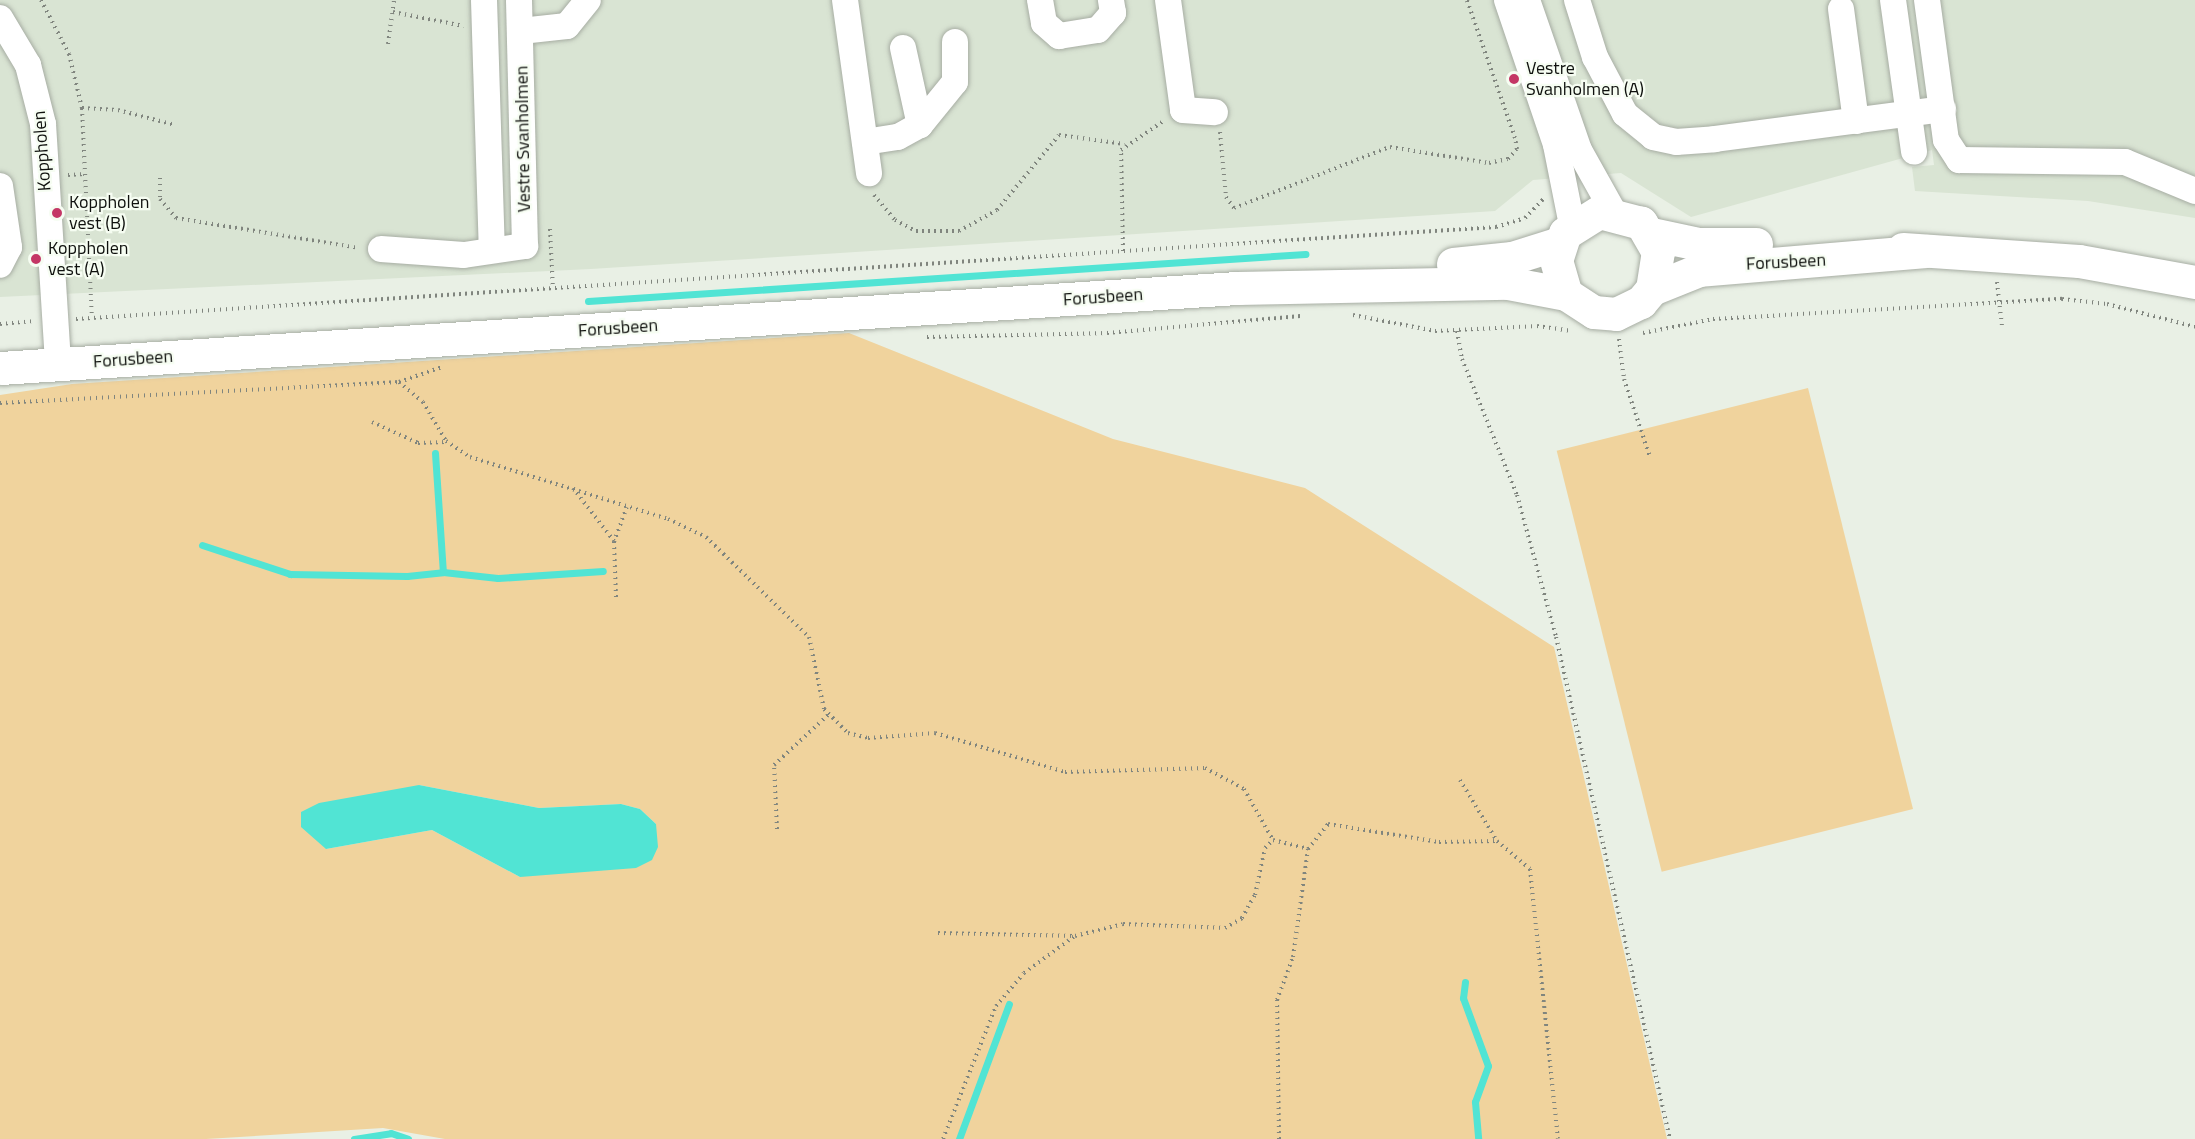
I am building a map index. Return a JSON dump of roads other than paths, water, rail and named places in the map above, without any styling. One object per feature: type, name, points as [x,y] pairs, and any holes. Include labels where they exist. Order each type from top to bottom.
[{"type":"main road","points":[[1599,212],[1613,212],[1641,223],[1651,234],[1658,252],[1652,289],[1615,329],[1566,294],[1558,278],[1566,234],[1599,212]]},
{"type":"main road","name":"Forusbeen","points":[[0,368],[1237,288],[1492,261],[1566,234]]},
{"type":"main road","name":"Forusbeen","points":[[1651,234],[1698,244],[1997,254],[2079,261],[2195,282]]},
{"type":"main road","name":"Forusbeen","points":[[1652,289],[1716,267],[1924,251]]},
{"type":"main road","name":"Forusbeen","points":[[1237,288],[1508,283],[1566,294]]},
{"type":"street","points":[[381,249],[464,255],[492,248],[484,0]]},
{"type":"street","name":"Vestre Svanholmen","points":[[492,248],[525,246],[519,0]]},
{"type":"street","points":[[521,31],[567,26],[588,0]]},
{"type":"street","points":[[845,0],[870,173]]},
{"type":"street","points":[[1040,0],[1044,24],[1059,36],[1098,30],[1113,13],[1111,0]]},
{"type":"street","points":[[1168,0],[1183,110],[1215,112]]},
{"type":"street","points":[[1507,0],[1556,145],[1566,234]]},
{"type":"street","points":[[1527,0],[1579,150],[1613,212]]},
{"type":"street","points":[[1577,0],[1595,57],[1625,114],[1653,137],[1676,142],[1943,109]]},
{"type":"street","points":[[1893,0],[1914,153]]},
{"type":"street","points":[[1927,0],[1946,140],[1959,160],[2125,162],[2195,191]]},
{"type":"street","points":[[1841,9],[1856,121]]},
{"type":"street","name":"Koppholen","points":[[0,18],[20,49],[37,94],[52,320],[58,364]]},
{"type":"street","points":[[865,142],[898,137],[920,125],[955,82],[955,42]]},
{"type":"street","points":[[903,48],[920,125]]},
{"type":"street","points":[[0,265],[9,253],[4,198],[46,207]]},
{"type":"water","points":[[419,785],[539,808],[621,804],[640,809],[656,824],[658,847],[652,860],[636,868],[520,877],[432,830],[326,849],[301,827],[301,812],[319,803]]},
{"type":"waterway","points":[[588,301],[1305,254]]},
{"type":"waterway","points":[[435,453],[443,572]]},
{"type":"waterway","points":[[202,545],[290,574],[407,576],[443,572],[498,578],[603,571]]},
{"type":"waterway","points":[[1465,982],[1463,998],[1488,1066],[1475,1102],[1478,1139]]},
{"type":"waterway","points":[[959,1139],[1009,1004]]},
{"type":"waterway","points":[[354,1139],[391,1133],[408,1139]]},
{"type":"place","name":"Vestre Svanholmen (A)","points":[[1514,79]]},
{"type":"place","name":"Koppholen vest (B)","points":[[57,213]]},
{"type":"place","name":"Koppholen vest (A)","points":[[36,259]]}]
